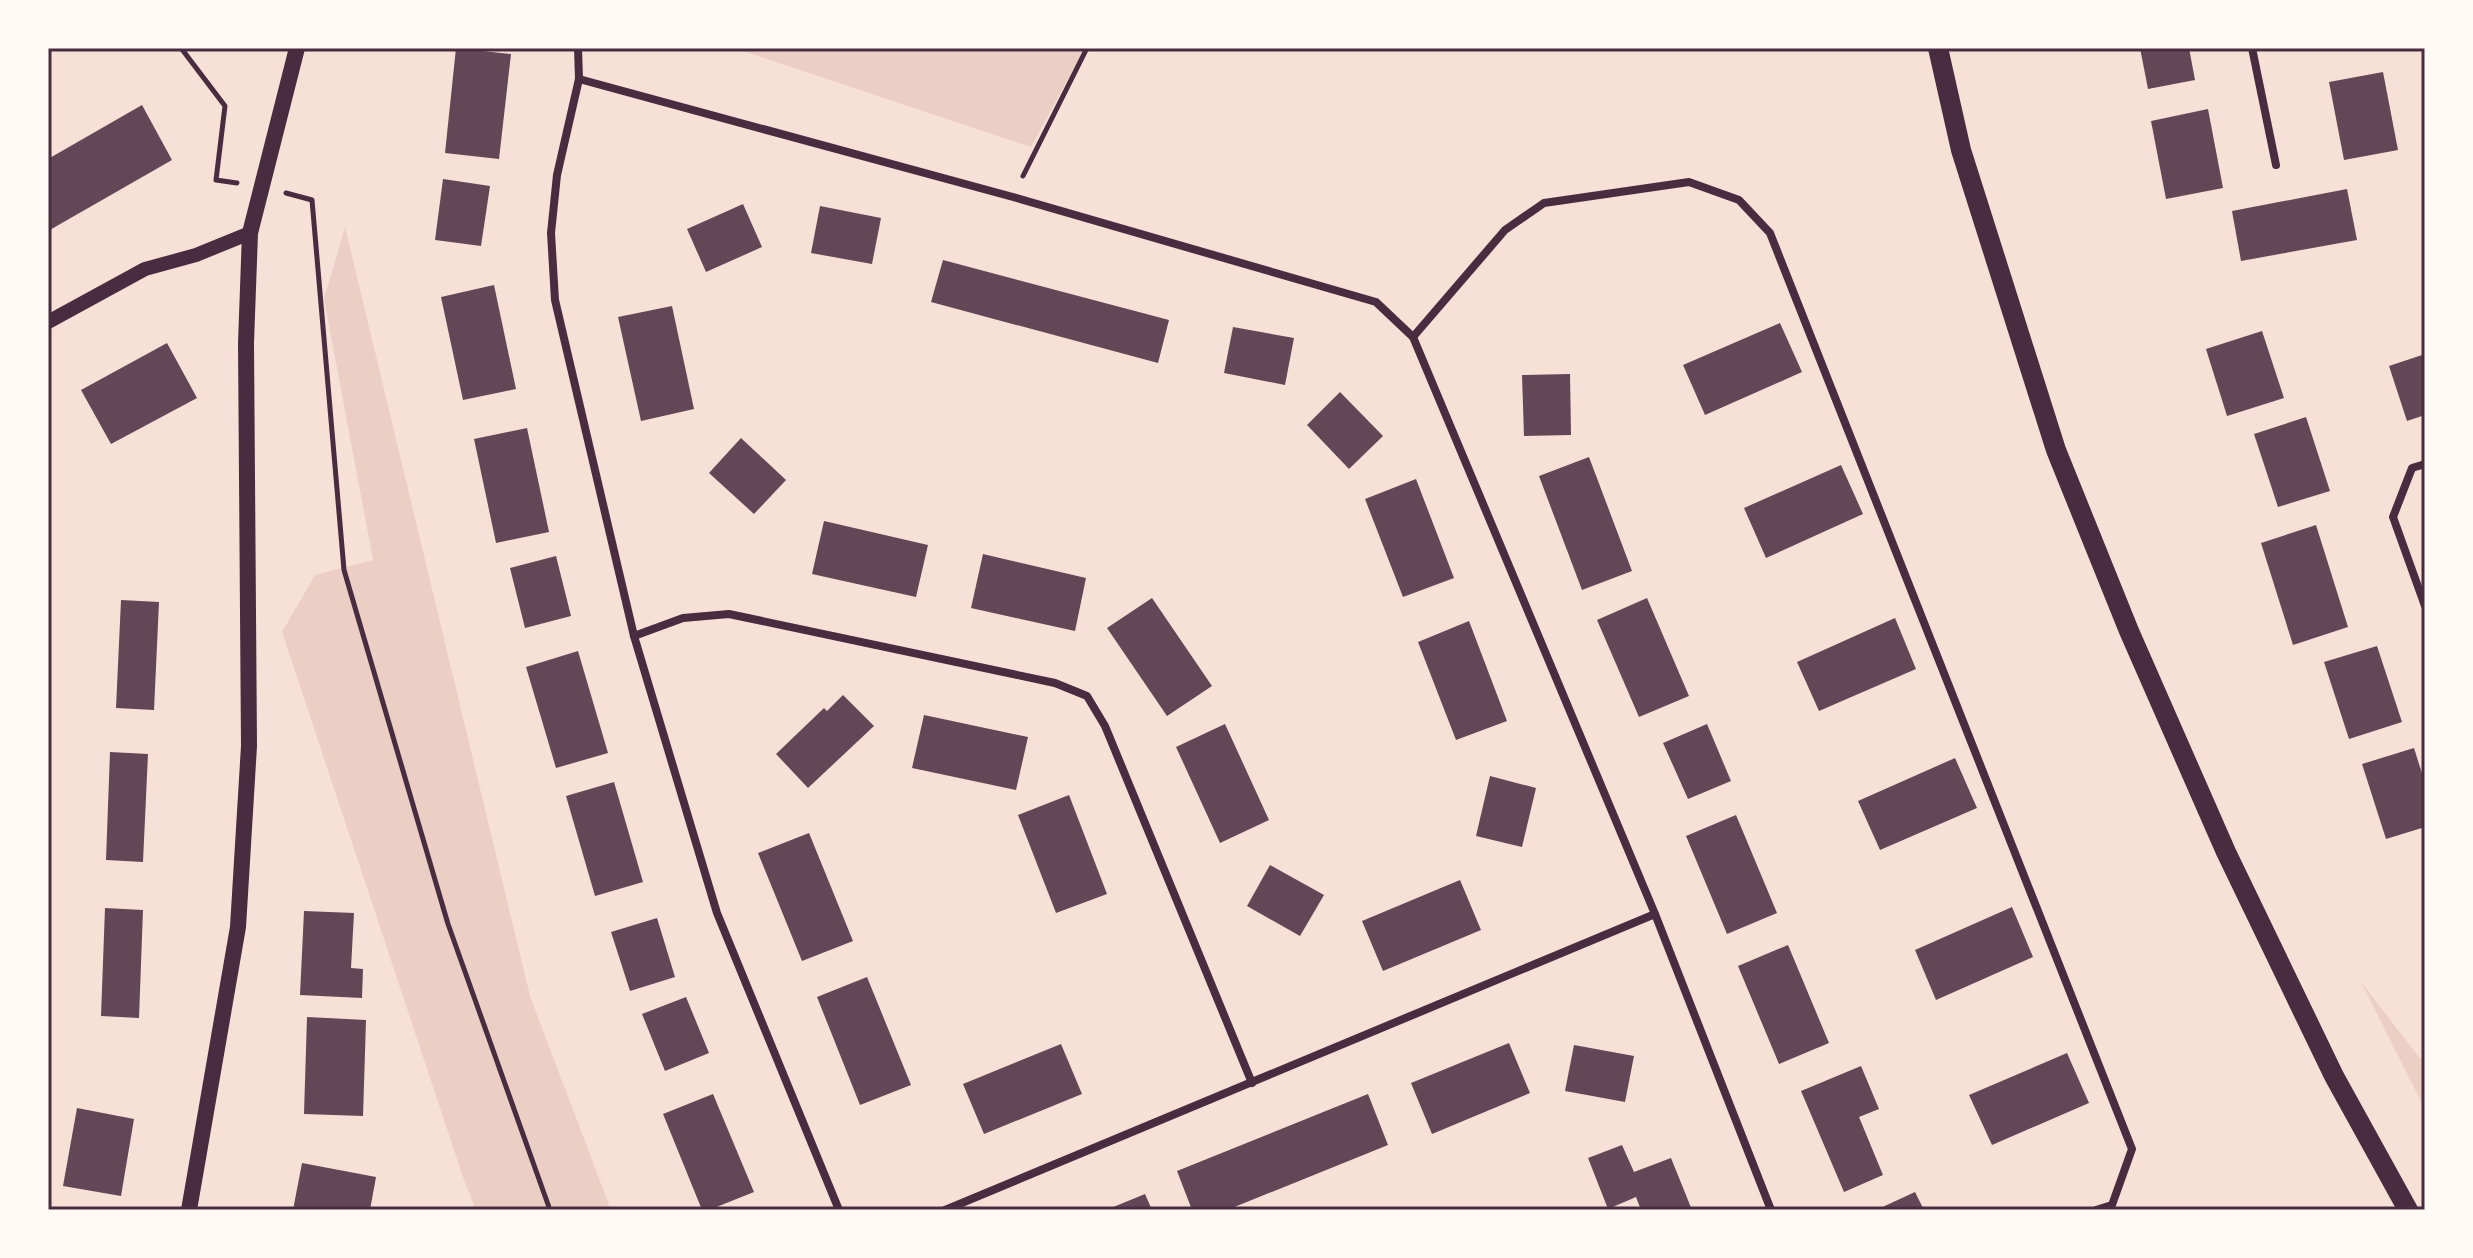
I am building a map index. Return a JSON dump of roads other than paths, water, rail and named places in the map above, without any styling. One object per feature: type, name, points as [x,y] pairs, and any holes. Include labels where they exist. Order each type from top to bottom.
[{"type":"main road","points":[[189,1210],[238,927],[249,746],[246,343],[250,233],[297,48]]},
{"type":"main road","points":[[1938,48],[1961,150],[2056,450],[2124,618],[2226,852],[2334,1076],[2408,1210]]},
{"type":"street","points":[[578,48],[579,79],[555,190],[551,233],[555,300],[634,636],[717,913],[839,1210]]},
{"type":"street","points":[[2252,48],[2276,165]]},
{"type":"street","points":[[579,79],[1013,197],[1376,302],[1413,337],[1655,914],[1771,1210]]},
{"type":"street","points":[[1413,337],[1505,230],[1544,203],[1689,182],[1739,200],[1770,233],[2132,1149],[2112,1205],[2096,1210]]},
{"type":"street","points":[[48,322],[145,269],[196,255],[250,233]]},
{"type":"street","points":[[2425,464],[2412,468],[2393,517],[2425,606]]},
{"type":"street","points":[[634,636],[683,618],[729,614],[1055,683],[1087,696],[1105,726],[1252,1083]]},
{"type":"street","points":[[945,1210],[1655,914]]}]
